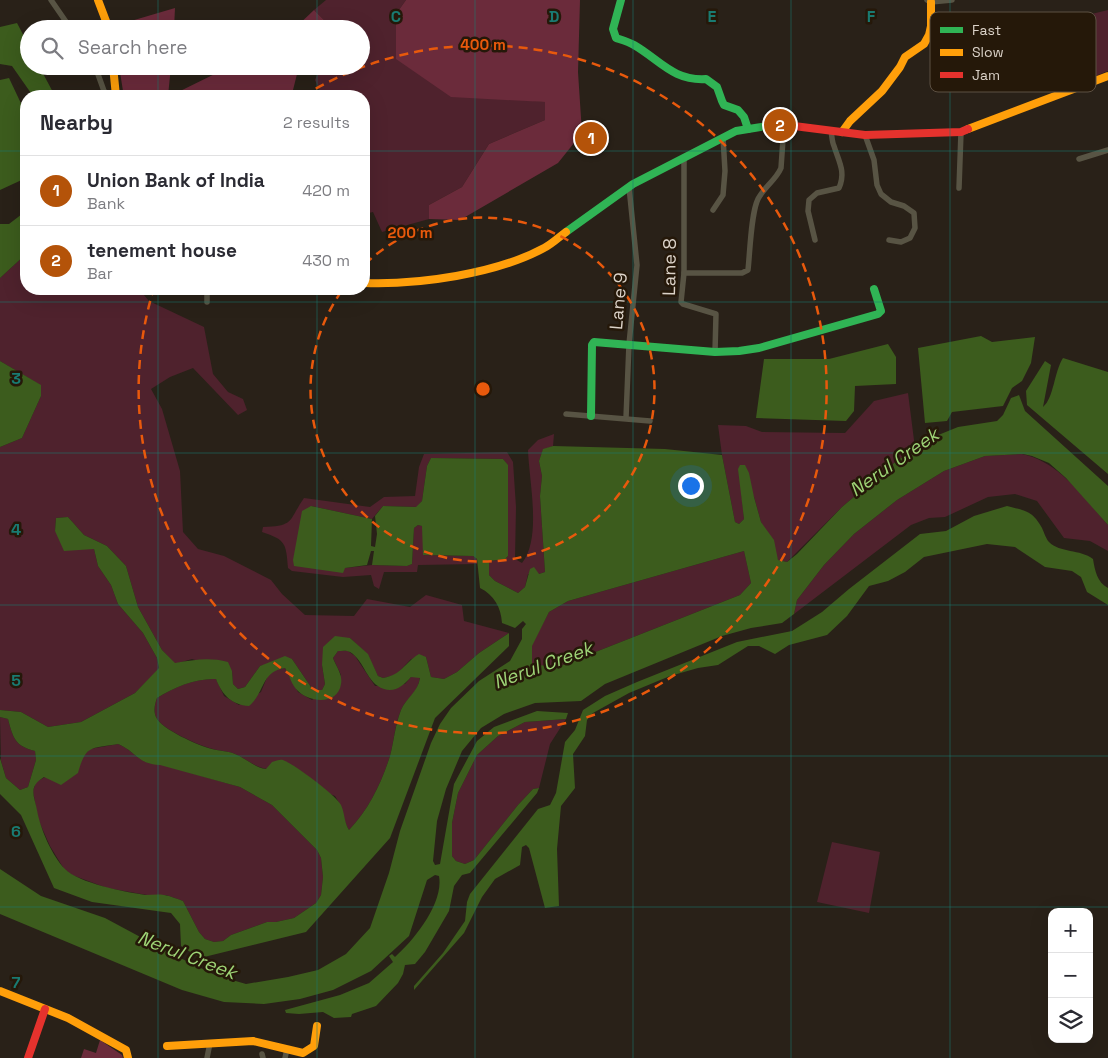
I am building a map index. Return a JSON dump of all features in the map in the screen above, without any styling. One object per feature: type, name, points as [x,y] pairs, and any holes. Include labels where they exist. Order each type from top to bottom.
[{"type":"main road","points":[[98,0],[104,20]]},
{"type":"main road","points":[[620,0],[613,29],[616,38],[633,44],[677,75],[692,80],[706,79],[712,83],[717,87],[719,98],[726,106],[736,109],[743,114],[748,129]]},
{"type":"main road","points":[[929,1],[930,14]]},
{"type":"main road","points":[[842,132],[850,121],[882,91],[905,57],[924,44],[930,30]]},
{"type":"main road","points":[[114,75],[115,90]]},
{"type":"main road","points":[[1096,81],[1108,76]]},
{"type":"main road","points":[[370,283],[397,283],[469,274],[497,267],[544,248],[629,187],[736,131],[784,125],[865,135],[961,132],[1066,92]]},
{"type":"main road","points":[[591,416],[593,343],[597,341],[715,352],[759,348],[878,314],[881,311],[874,289]]},
{"type":"main road","points":[[0,991],[68,1018],[126,1050],[128,1058]]},
{"type":"main road","points":[[28,1058],[44,1009]]},
{"type":"main road","points":[[168,1046],[253,1041],[303,1053],[310,1050],[316,1044],[318,1026]]},
{"type":"street","points":[[51,0],[65,20]]},
{"type":"street","points":[[929,1],[952,0]]},
{"type":"street","points":[[98,75],[104,90]]},
{"type":"street","points":[[684,273],[742,273],[748,270],[756,204],[763,190],[779,173],[781,168],[784,125]]},
{"type":"street","points":[[816,240],[808,211],[809,200],[817,193],[839,188],[842,181],[841,162],[833,145],[831,131]]},
{"type":"street","points":[[958,188],[961,132]]},
{"type":"street","points":[[865,135],[874,160],[877,185],[881,194],[891,202],[904,206],[914,213],[915,228],[910,238],[901,242],[889,240]]},
{"type":"street","points":[[713,210],[723,195],[725,172],[723,137]]},
{"type":"street","points":[[1079,159],[1108,150]]},
{"type":"street","name":"Lane 8","points":[[684,158],[684,273],[681,302],[717,316],[715,352]]},
{"type":"street","name":"Lane 9","points":[[626,418],[629,344],[637,265],[629,187]]},
{"type":"street","points":[[207,295],[207,302]]},
{"type":"street","points":[[566,414],[650,421]]},
{"type":"street","points":[[207,1058],[210,1043]]},
{"type":"street","points":[[285,1058],[287,1049]]},
{"type":"shaded area","points":[[326,0],[406,0],[396,14],[509,99],[545,102],[545,120],[489,144],[462,187],[429,205],[429,219],[382,232],[373,212],[370,213],[370,90],[319,90],[315,80],[317,75],[370,75],[370,20],[324,20],[314,10]]},
{"type":"shaded area","points":[[406,0],[580,0],[578,72],[582,133],[558,163],[460,220],[429,219],[429,205],[462,187],[489,144],[545,120],[545,102],[451,97],[396,59],[396,14]]},
{"type":"shaded area","points":[[175,8],[174,20],[134,20]]},
{"type":"shaded area","points":[[314,10],[324,20],[303,20]]},
{"type":"shaded area","points":[[1108,10],[1108,71],[1096,76],[1096,13]]},
{"type":"shaded area","points":[[17,23],[20,29],[20,75],[44,75],[52,90],[29,90],[12,66],[0,64],[0,27]]},
{"type":"shaded area","points":[[120,75],[170,75],[169,90],[123,90]]},
{"type":"shaded area","points":[[213,75],[297,75],[293,90],[182,90]]},
{"type":"shaded area","points":[[9,78],[20,101],[20,181],[0,190],[0,80]]},
{"type":"shaded area","points":[[20,216],[20,260],[0,278],[0,224],[9,224]]},
{"type":"shaded area","points":[[20,260],[20,295],[144,295],[149,301],[204,327],[213,374],[228,392],[243,399],[247,410],[238,415],[193,368],[170,377],[151,389],[162,409],[180,471],[183,532],[198,549],[224,556],[271,580],[282,594],[305,615],[354,616],[367,599],[410,607],[426,595],[462,605],[464,621],[509,633],[479,653],[457,672],[444,679],[431,677],[426,657],[411,659],[396,675],[383,678],[378,676],[367,654],[350,638],[322,665],[325,684],[322,690],[313,690],[292,659],[260,666],[245,687],[238,689],[233,684],[232,671],[192,659],[175,664],[162,650],[138,607],[126,566],[107,546],[84,535],[68,517],[56,518],[55,531],[94,549],[98,566],[111,585],[118,604],[143,633],[157,658],[159,669],[135,693],[81,722],[48,727],[21,712],[0,710],[0,447],[22,438],[41,396],[40,385],[0,361],[0,278]]},
{"type":"shaded area","points":[[981,336],[992,342],[1035,337],[1031,363],[1022,381],[1012,388],[1003,406],[952,412],[947,421],[925,423],[918,348]]},
{"type":"shaded area","points":[[888,344],[896,357],[896,384],[855,386],[854,411],[846,421],[756,418],[764,359],[829,359]]},
{"type":"shaded area","points":[[1063,358],[1108,372],[1108,474],[1027,405],[1026,391],[1045,361],[1051,365],[1043,407],[1047,403]]},
{"type":"shaded area","points":[[0,361],[41,385],[41,396],[22,438],[0,447]]},
{"type":"shaded area","points":[[908,393],[915,448],[894,463],[842,507],[787,562],[778,560],[761,522],[754,497],[739,469],[744,519],[739,524],[735,522],[718,425],[746,426],[762,432],[845,433],[874,401]]},
{"type":"shaded area","points":[[1019,395],[1025,411],[1108,486],[1108,525],[1066,478],[1049,463],[1023,454],[985,456],[944,471],[897,500],[854,534],[824,565],[797,600],[794,614],[782,623],[751,628],[722,636],[605,684],[581,701],[535,703],[504,714],[481,728],[462,751],[446,789],[437,821],[433,861],[435,865],[440,864],[454,784],[477,741],[494,727],[537,711],[568,713],[566,719],[525,722],[498,736],[477,755],[458,793],[452,823],[452,856],[456,861],[465,864],[474,860],[533,789],[539,788],[537,793],[470,873],[462,875],[454,886],[449,911],[425,952],[415,964],[405,965],[398,983],[376,1006],[352,1014],[351,1017],[334,1018],[323,1012],[299,1014],[286,1013],[285,1010],[340,995],[369,983],[393,962],[389,956],[392,954],[395,957],[419,931],[437,898],[439,876],[435,875],[427,880],[409,936],[371,971],[333,990],[300,999],[264,1004],[224,1002],[182,990],[0,914],[0,869],[41,896],[105,918],[215,975],[246,984],[318,970],[346,954],[370,928],[389,873],[400,831],[431,743],[440,724],[451,708],[479,681],[510,661],[522,639],[522,629],[526,624],[523,621],[515,628],[502,623],[496,602],[480,588],[477,559],[473,556],[423,555],[422,526],[418,525],[414,528],[412,564],[407,566],[372,565],[374,551],[371,551],[367,565],[345,568],[343,573],[294,566],[293,560],[302,511],[311,506],[372,519],[371,546],[375,547],[377,534],[375,516],[383,506],[416,507],[422,501],[427,466],[431,458],[503,459],[508,465],[508,556],[505,559],[489,561],[489,575],[495,581],[518,593],[525,587],[530,569],[534,567],[539,574],[545,572],[540,496],[542,476],[539,461],[543,449],[553,446],[665,449],[722,455],[735,522],[739,524],[744,519],[738,469],[740,465],[745,465],[749,473],[761,522],[774,540],[778,560],[787,562],[842,507],[894,463],[926,440],[958,427],[997,421],[1003,415],[1011,398]],"holes":[[[744,551],[751,583],[740,595],[560,666],[532,665],[532,646],[549,612],[568,601]]]},
{"type":"shaded area","points":[[554,434],[553,446],[543,450],[539,461],[542,476],[540,496],[545,572],[528,574],[525,587],[518,593],[495,581],[489,575],[489,561],[505,559],[508,556],[508,466],[503,459],[431,458],[427,466],[422,501],[417,507],[383,506],[372,519],[311,506],[345,568],[372,565],[407,566],[412,564],[414,528],[418,525],[423,526],[424,555],[473,556],[477,559],[477,564],[418,565],[417,572],[384,572],[379,589],[374,586],[371,575],[343,577],[292,571],[288,568],[285,548],[280,540],[262,532],[263,527],[281,525],[290,521],[304,498],[370,507],[384,497],[415,496],[419,467],[424,454],[507,452],[513,462],[516,507],[515,559],[522,563],[532,539],[533,524],[528,450],[538,440]]},
{"type":"shaded area","points":[[1022,454],[1036,458],[1060,473],[1080,493],[1108,525],[1108,551],[1090,541],[1064,538],[1037,501],[1015,494],[988,497],[945,517],[929,518],[911,525],[794,614],[797,600],[824,565],[854,534],[897,500],[944,471],[985,456]]},
{"type":"shaded area","points":[[1007,506],[1031,514],[1042,528],[1048,541],[1054,545],[1093,559],[1099,579],[1108,588],[1108,605],[1087,592],[1081,577],[1072,571],[1045,567],[1015,547],[987,544],[924,557],[905,572],[888,581],[869,586],[847,616],[827,635],[789,645],[775,654],[759,646],[748,646],[718,665],[698,668],[670,676],[629,693],[593,713],[587,720],[585,736],[573,754],[575,788],[561,806],[557,849],[559,906],[545,908],[529,848],[526,845],[522,847],[520,865],[495,879],[482,897],[464,933],[414,990],[414,986],[443,953],[465,921],[470,894],[538,809],[550,805],[556,793],[565,742],[575,730],[583,710],[605,696],[737,642],[792,631],[822,612],[920,534],[946,531],[974,516]]},
{"type":"shaded area","points":[[68,517],[84,535],[107,546],[126,566],[138,607],[162,650],[175,663],[208,659],[228,662],[232,671],[233,684],[238,689],[245,687],[260,666],[285,656],[292,659],[313,690],[322,690],[325,684],[322,665],[323,647],[335,636],[350,638],[368,654],[378,676],[383,678],[395,674],[419,654],[426,657],[431,677],[444,679],[457,672],[479,653],[509,633],[509,646],[435,718],[390,838],[306,932],[200,958],[181,946],[180,924],[171,913],[92,902],[54,888],[21,815],[0,794],[0,758],[6,778],[20,790],[28,787],[36,760],[35,751],[23,747],[16,740],[8,719],[0,717],[0,710],[21,712],[48,727],[81,722],[135,693],[159,668],[157,658],[143,633],[118,604],[111,585],[98,566],[94,549],[64,551],[55,531],[56,518]],"holes":[[[338,651],[348,651],[355,656],[373,682],[384,689],[396,689],[411,677],[420,678],[417,687],[401,710],[383,776],[363,814],[349,830],[338,801],[296,767],[283,760],[279,760],[272,762],[266,769],[262,768],[233,753],[212,749],[190,741],[172,732],[159,722],[156,717],[154,709],[157,698],[186,684],[209,679],[216,679],[221,690],[228,698],[238,704],[249,706],[258,695],[267,678],[277,670],[285,668],[294,686],[303,695],[316,700],[329,699],[335,696],[341,684],[340,674],[333,658]],[[118,744],[146,762],[240,787],[272,805],[317,850],[321,858],[323,877],[321,895],[316,903],[294,918],[267,922],[231,935],[223,941],[214,942],[205,939],[199,932],[183,901],[167,895],[145,895],[126,892],[91,883],[71,874],[56,857],[44,833],[33,792],[34,788],[44,777],[61,785],[78,773],[87,752],[96,748]]]},
{"type":"shaded area","points":[[744,551],[751,583],[740,595],[560,666],[532,666],[531,646],[549,612],[568,601]]},
{"type":"shaded area","points":[[338,651],[348,651],[355,656],[375,686],[405,684],[411,677],[420,677],[417,688],[401,710],[383,776],[363,814],[349,830],[340,804],[335,796],[258,767],[233,753],[216,750],[191,741],[165,727],[156,717],[154,709],[157,698],[185,684],[216,679],[224,696],[239,705],[261,692],[268,675],[276,669],[285,668],[298,692],[312,700],[341,675],[333,658]]},
{"type":"shaded area","points":[[0,717],[8,719],[13,736],[19,744],[35,751],[36,760],[28,787],[20,790],[6,778],[1,761]]},
{"type":"shaded area","points":[[566,719],[550,744],[539,788],[533,789],[518,805],[474,860],[465,864],[456,861],[452,856],[452,823],[458,793],[477,755],[498,736],[525,722]]},
{"type":"shaded area","points":[[118,744],[146,762],[160,764],[240,787],[272,805],[317,850],[321,858],[323,877],[321,895],[316,903],[294,918],[267,922],[231,935],[223,941],[214,942],[205,939],[199,932],[183,901],[166,895],[147,895],[107,888],[72,875],[64,869],[50,846],[38,819],[33,791],[36,782],[83,756],[90,749]]},
{"type":"shaded area","points":[[832,842],[880,852],[869,913],[817,902]]},
{"type":"shaded area","points":[[100,1040],[122,1055],[123,1058],[81,1058],[84,1049],[96,1053]]},
{"type":"traffic: fast","points":[[621,0],[613,29],[616,38],[634,45],[667,68],[684,77],[706,79],[717,87],[724,105],[738,110],[744,117],[748,129]]},
{"type":"traffic: fast","points":[[566,232],[633,184],[736,131],[780,124],[794,126]]},
{"type":"traffic: fast","points":[[591,416],[592,345],[594,342],[715,352],[759,348],[878,314],[881,311],[874,289]]},
{"type":"traffic: slow","points":[[98,0],[106,20]]},
{"type":"traffic: slow","points":[[931,2],[931,12]]},
{"type":"traffic: slow","points":[[842,132],[850,121],[882,91],[905,57],[924,44],[930,30]]},
{"type":"traffic: slow","points":[[114,75],[115,90]]},
{"type":"traffic: slow","points":[[1096,81],[1108,76]]},
{"type":"traffic: slow","points":[[968,129],[1066,92]]},
{"type":"traffic: slow","points":[[370,283],[432,280],[480,271],[525,257],[547,246],[566,232]]},
{"type":"traffic: slow","points":[[0,991],[68,1018],[126,1050],[128,1058]]},
{"type":"traffic: slow","points":[[167,1046],[253,1041],[303,1053],[314,1046],[317,1026]]},
{"type":"traffic: jam","points":[[794,126],[865,135],[961,132],[968,129]]},
{"type":"traffic: jam","points":[[28,1058],[45,1009]]},
{"type":"place","name":"tenement house","points":[[780,125]]},
{"type":"place","name":"Union Bank of India","points":[[591,138]]},
{"type":"water label","name":"Nerul Creek","points":[[894,462]]},
{"type":"water label","name":"Nerul Creek","points":[[543,665]]},
{"type":"water label","name":"Nerul Creek","points":[[187,955]]}]
